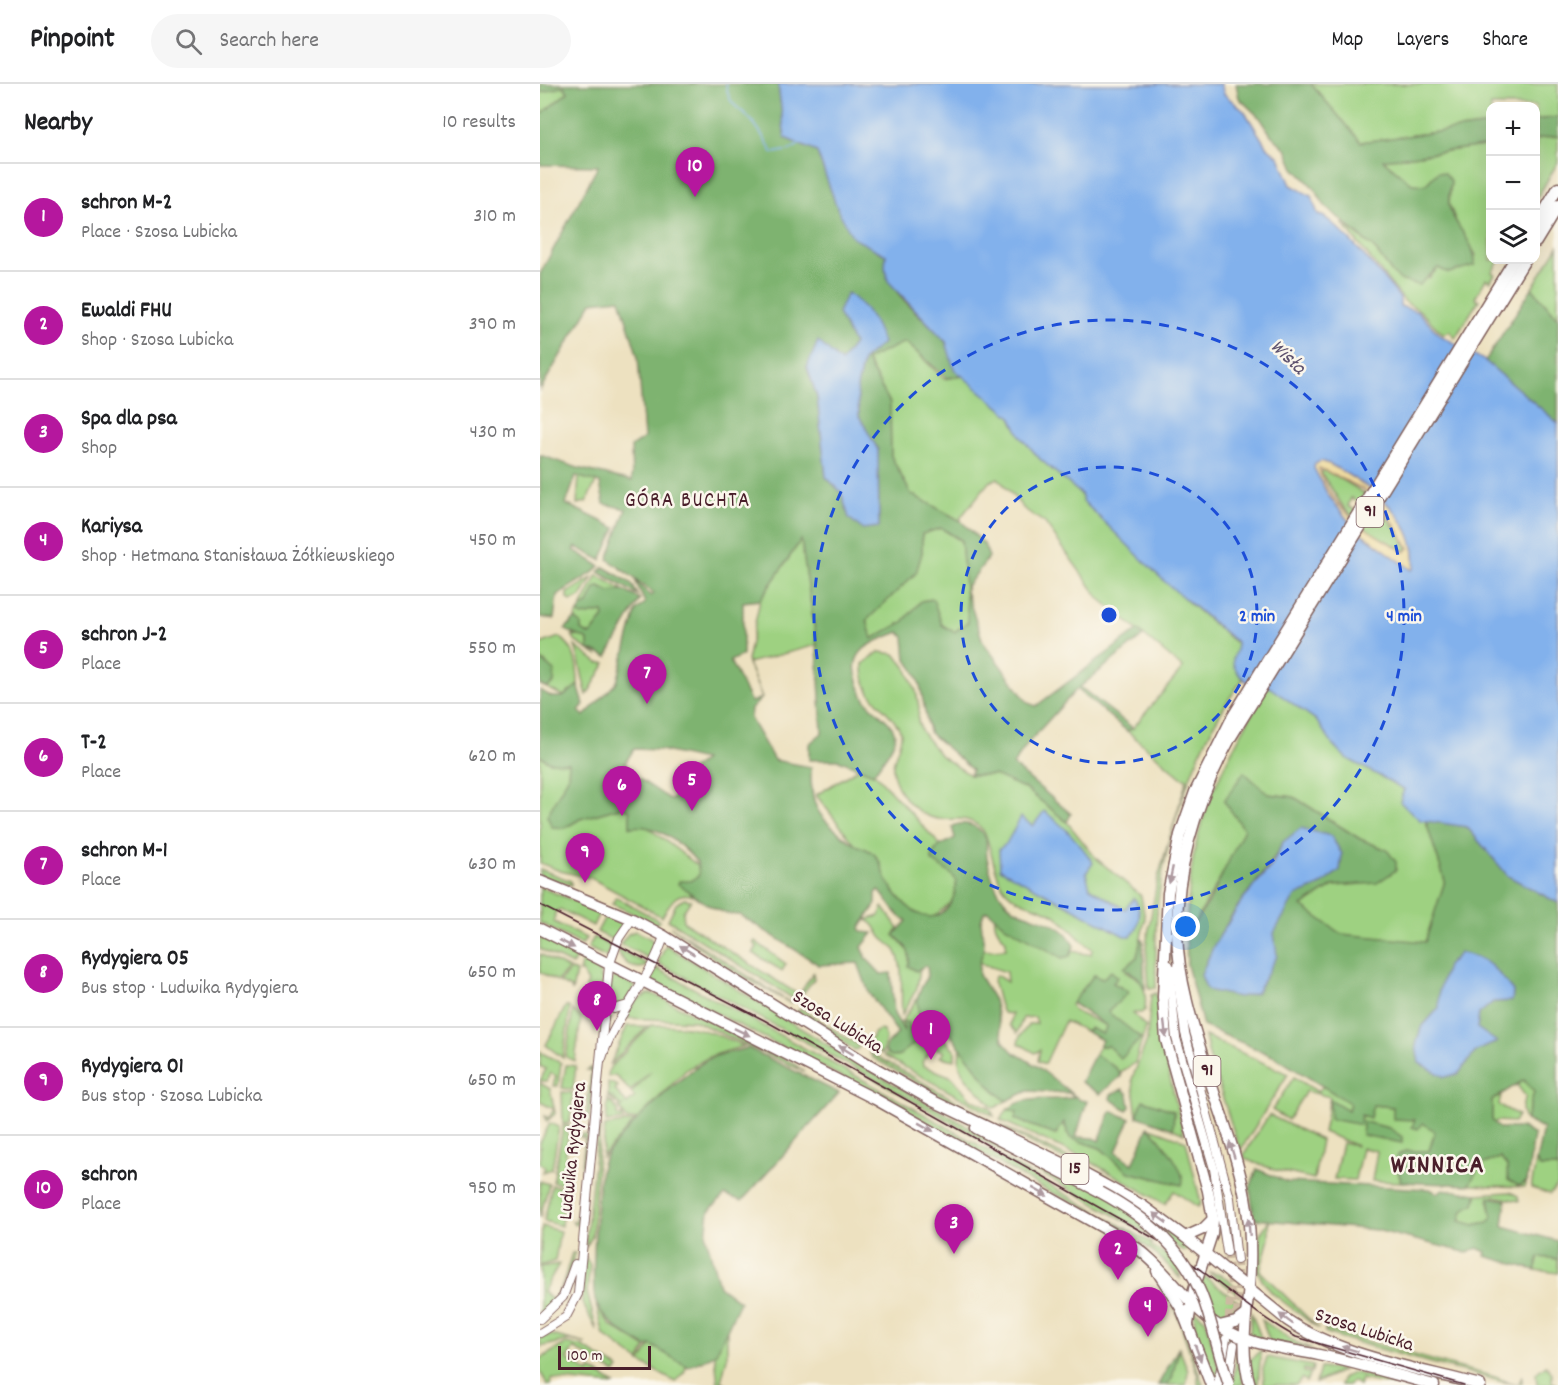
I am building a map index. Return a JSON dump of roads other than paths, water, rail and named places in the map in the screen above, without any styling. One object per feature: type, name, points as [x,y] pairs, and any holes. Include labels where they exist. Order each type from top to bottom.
[{"type":"main road","points":[[1540,218],[1558,188]]},
{"type":"main road","points":[[1540,235],[1558,206]]},
{"type":"main road","name":"91","points":[[1188,1324],[1213,1219],[1208,1191],[1166,1040],[1162,997],[1168,893],[1180,835],[1195,792],[1214,750],[1512,264]]},
{"type":"main road","name":"91","points":[[1250,1385],[1239,1342],[1249,1289],[1250,1248],[1247,1207],[1239,1171],[1197,1040],[1184,984],[1177,933],[1190,836],[1202,798],[1223,753],[1523,264]]},
{"type":"main road","name":"Szosa Lubicka","points":[[540,881],[632,919],[664,936],[863,1061],[933,1101],[1114,1189],[1206,1254]]},
{"type":"main road","name":"15","points":[[540,929],[642,983],[874,1099],[1125,1240],[1155,1262],[1192,1302],[1239,1342]]},
{"type":"main road","points":[[933,1101],[994,1139],[1100,1192],[1148,1222],[1183,1260],[1205,1304],[1228,1385]]},
{"type":"main road","points":[[1185,1237],[1203,1229],[1213,1219]]},
{"type":"main road","name":"15","points":[[1206,1254],[1249,1289]]},
{"type":"main road","points":[[1155,1262],[1160,1277],[1188,1324],[1211,1384]]},
{"type":"main road","points":[[1199,1274],[1226,1270]]},
{"type":"main road","name":"Szosa Lubicka","points":[[1249,1289],[1287,1320],[1312,1336],[1372,1356],[1480,1385]]},
{"type":"main road","points":[[1219,1326],[1236,1322],[1245,1315]]},
{"type":"main road","name":"Szosa Lubicka","points":[[1239,1342],[1262,1344],[1348,1362],[1434,1385]]},
{"type":"main road","points":[[1244,1357],[1262,1344]]},
{"type":"street","name":"Ludwika Rydygiera","points":[[540,1319],[556,1305],[569,1286],[581,1238],[609,966],[619,938],[632,919]]},
{"type":"street","points":[[1165,928],[1176,1038],[1218,1168],[1227,1252]]},
{"type":"street","points":[[1177,933],[1176,970],[1185,1033],[1234,1227],[1237,1260]]},
{"type":"street","name":"Ludwika Rydygiera","points":[[599,1066],[610,1034],[656,960],[664,936]]},
{"type":"street","points":[[605,994],[606,1002],[614,1009],[628,1005]]},
{"type":"street","name":"Ludwika Rydygiera","points":[[540,1333],[566,1317],[575,1304],[583,1241],[581,1238]]},
{"type":"street","points":[[1211,1384],[1226,1339]]},
{"type":"street","points":[[1228,1385],[1239,1342]]},
{"type":"water","name":"Wisła","points":[[778,84],[1221,84],[1224,94],[1245,112],[1266,146],[1279,157],[1291,185],[1311,196],[1318,214],[1326,218],[1361,252],[1400,298],[1400,306],[1418,312],[1440,335],[1485,361],[1558,423],[1558,903],[1508,876],[1467,827],[1420,820],[1400,802],[1404,789],[1346,758],[1333,745],[1316,720],[1269,687],[1254,687],[1243,679],[1233,663],[1237,646],[1235,641],[1165,582],[1083,501],[1081,494],[1040,459],[1021,437],[1011,417],[954,369],[946,342],[888,281],[885,267],[886,255],[853,238],[838,210],[817,152],[785,138]],"holes":[[[1325,462],[1374,492],[1396,513],[1411,539],[1414,553],[1412,570],[1354,528],[1328,495],[1314,468],[1315,464]]]},
{"type":"water","points":[[847,293],[870,315],[883,343],[863,360],[857,387],[859,416],[878,450],[879,527],[862,529],[849,518],[841,492],[826,477],[817,397],[807,367],[818,341],[841,362],[854,344],[838,313]]},
{"type":"water","points":[[1044,811],[1071,835],[1093,863],[1086,873],[1090,888],[1125,909],[1134,898],[1137,902],[1139,917],[1137,927],[1131,936],[1124,936],[1000,869],[999,849],[1006,844],[1021,817],[1033,826]]},
{"type":"water","points":[[1301,828],[1331,836],[1342,854],[1340,870],[1319,886],[1295,896],[1274,933],[1277,956],[1256,993],[1239,997],[1207,990],[1201,975],[1214,945],[1243,899],[1272,865],[1283,842]]},
{"type":"water","points":[[1460,953],[1478,958],[1491,966],[1513,991],[1512,1001],[1493,1002],[1479,1014],[1477,1028],[1497,1042],[1476,1051],[1458,1074],[1445,1077],[1419,1063],[1416,1045],[1421,1028],[1439,1008],[1439,991],[1447,966]]},
{"type":"waterway","points":[[726,84],[729,98],[755,125],[773,153],[790,150],[800,144]]},
{"type":"tunnel","points":[[1227,1252],[1231,1284],[1228,1329]]},
{"type":"tunnel","points":[[1235,1339],[1239,1284],[1237,1260]]},
{"type":"tram line","points":[[540,905],[764,1020],[1159,1241],[1278,1327],[1296,1337],[1464,1385]]},
{"type":"place","name":"schron","points":[[695,197]]},
{"type":"place","name":"schron M-1","points":[[647,704]]},
{"type":"place","name":"schron J-2","points":[[692,811]]},
{"type":"place","name":"T-2","points":[[622,816]]},
{"type":"place","name":"Rydygiera 01","points":[[585,883]]},
{"type":"place","name":"Rydygiera 05","points":[[597,1031]]},
{"type":"place","name":"schron M-2","points":[[931,1060]]},
{"type":"place","name":"Spa dla psa","points":[[954,1254]]},
{"type":"place","name":"Ewaldi FHU","points":[[1118,1280]]},
{"type":"place","name":"Kariysa","points":[[1148,1337]]},
{"type":"district","name":"GÓRA BUCHTA","points":[[688,502]]},
{"type":"district","name":"WINNICA","points":[[1438,1166]]}]
